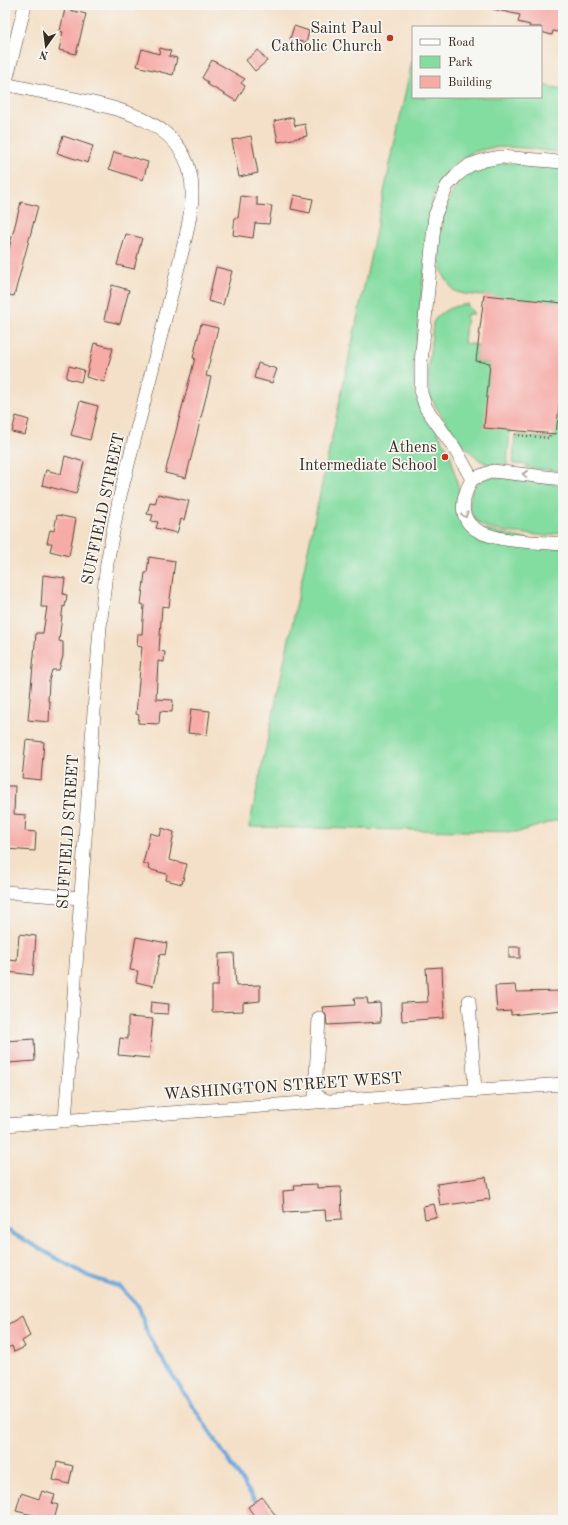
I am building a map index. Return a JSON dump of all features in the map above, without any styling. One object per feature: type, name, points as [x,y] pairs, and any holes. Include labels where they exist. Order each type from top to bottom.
[{"type":"street","points":[[5,85],[25,5]]},
{"type":"street","name":"SUFFIELD STREET","points":[[5,85],[104,106],[135,115],[150,122],[176,144],[185,158],[190,174],[192,206],[186,236],[120,500],[107,563],[100,627],[65,1121]]},
{"type":"street","points":[[472,479],[455,450],[426,408],[421,394],[421,362],[436,215],[447,186],[457,175],[470,165],[501,157],[563,162]]},
{"type":"street","points":[[563,479],[493,470],[472,479],[462,503],[465,519],[475,531],[490,536],[563,544]]},
{"type":"street","points":[[5,892],[81,898]]},
{"type":"street","points":[[469,1000],[475,1091]]},
{"type":"street","points":[[319,1018],[315,1096],[327,1101]]},
{"type":"street","name":"WASHINGTON STREET WEST","points":[[5,1125],[563,1084]]},
{"type":"path","points":[[515,435],[549,438],[550,434]]},
{"type":"green space","name":"Athens Intermediate School","points":[[412,61],[412,98],[542,98],[542,85],[563,89],[563,153],[504,147],[481,150],[470,154],[456,163],[444,176],[438,186],[432,201],[429,218],[414,366],[416,386],[437,431],[450,454],[459,490],[457,500],[459,514],[466,526],[563,547],[563,818],[519,832],[249,827]]},
{"type":"green space","points":[[500,162],[563,167],[563,303],[464,294],[454,291],[442,271],[440,264],[439,242],[443,218],[457,185],[472,171]]},
{"type":"green space","points":[[467,304],[474,314],[467,314],[464,343],[478,345],[476,361],[490,363],[510,430],[507,465],[486,463],[476,457],[460,440],[443,418],[436,408],[429,390],[429,366],[433,322],[440,314],[448,309]]},
{"type":"green space","points":[[562,374],[563,471],[527,468],[527,465],[513,464],[515,435],[554,439]]},
{"type":"green space","points":[[490,477],[563,485],[563,531],[548,536],[506,532],[487,528],[476,521],[469,508],[472,490],[480,480]]},
{"type":"building","points":[[494,5],[563,5],[563,33],[553,31],[552,35],[542,32],[542,26],[530,26],[518,22],[520,15],[493,9]]},
{"type":"building","points":[[65,9],[86,14],[76,54],[59,50],[63,32],[60,31]]},
{"type":"building","points":[[294,26],[309,31],[306,43],[290,39]]},
{"type":"building","points":[[160,48],[171,51],[169,56],[177,58],[173,75],[137,66],[142,49],[159,54]]},
{"type":"building","points":[[258,50],[267,61],[255,71],[246,60]]},
{"type":"building","points":[[212,60],[245,79],[241,83],[245,86],[236,101],[207,84],[208,82],[202,78]]},
{"type":"building","points":[[293,117],[295,126],[305,124],[307,136],[278,142],[274,121]]},
{"type":"building","points":[[63,136],[93,146],[88,163],[57,153]]},
{"type":"building","points":[[251,136],[258,173],[239,177],[232,140]]},
{"type":"building","points":[[114,152],[148,162],[143,180],[109,169]]},
{"type":"building","points":[[294,195],[313,199],[310,213],[291,209]]},
{"type":"building","points":[[241,196],[257,198],[257,205],[272,206],[269,224],[255,223],[253,238],[233,235],[235,217],[238,218]]},
{"type":"building","points":[[21,202],[38,206],[14,296],[5,294],[5,264]]},
{"type":"building","points":[[126,234],[142,238],[134,269],[117,265]]},
{"type":"building","points":[[216,267],[232,271],[223,305],[208,301]]},
{"type":"building","points":[[112,285],[129,290],[120,324],[104,320]]},
{"type":"building","points":[[484,295],[563,303],[563,369],[556,434],[484,428],[490,363],[476,361]]},
{"type":"building","points":[[201,324],[218,328],[206,376],[211,377],[186,478],[165,473],[195,358],[193,358]]},
{"type":"building","points":[[94,343],[113,348],[104,382],[86,377]]},
{"type":"building","points":[[258,363],[277,369],[272,383],[254,378]]},
{"type":"building","points":[[69,366],[84,370],[81,382],[66,378]]},
{"type":"building","points":[[80,401],[98,406],[90,440],[71,435]]},
{"type":"building","points":[[16,416],[29,420],[25,435],[12,432]]},
{"type":"building","points":[[65,456],[84,462],[76,494],[42,485],[46,470],[61,474]]},
{"type":"building","points":[[158,494],[189,501],[184,520],[181,519],[177,533],[156,528],[158,522],[151,521],[153,515],[147,514],[150,503],[155,504]]},
{"type":"building","points":[[57,515],[76,519],[69,556],[50,551],[52,543],[47,543],[50,530],[54,531]]},
{"type":"building","points":[[149,557],[175,561],[169,607],[162,606],[159,651],[165,652],[164,662],[158,661],[156,699],[173,700],[172,712],[160,711],[159,724],[138,723],[139,715],[136,714],[142,647],[137,646],[138,634],[142,634],[144,605],[141,604],[145,573],[147,573]]},
{"type":"building","points":[[43,575],[65,578],[63,594],[67,595],[65,607],[63,606],[59,641],[63,642],[63,656],[59,670],[52,670],[49,681],[49,722],[28,720],[36,633],[43,633],[47,607],[41,607]]},
{"type":"building","points":[[191,709],[210,711],[207,735],[188,733]]},
{"type":"building","points":[[26,740],[44,742],[41,780],[22,778]]},
{"type":"building","points":[[5,786],[15,786],[14,814],[26,815],[25,831],[36,832],[35,851],[5,849]]},
{"type":"building","points":[[162,828],[174,832],[169,860],[187,864],[182,884],[166,880],[167,874],[148,869],[149,865],[143,864],[150,833],[160,836]]},
{"type":"building","points":[[19,934],[36,936],[33,975],[8,972],[9,960],[17,961]]},
{"type":"building","points":[[136,937],[167,943],[165,955],[160,954],[153,986],[136,982],[138,971],[130,970]]},
{"type":"building","points":[[509,947],[520,947],[520,958],[509,958]]},
{"type":"building","points":[[234,953],[236,986],[260,985],[260,1001],[243,1003],[243,1011],[212,1012],[212,986],[218,986],[219,954]]},
{"type":"building","points":[[442,967],[444,1018],[402,1021],[401,1003],[428,1002],[426,968]]},
{"type":"building","points":[[515,985],[516,992],[563,991],[563,1010],[511,1015],[511,1011],[497,1012],[495,986]]},
{"type":"building","points":[[354,998],[367,998],[368,1004],[380,1003],[381,1022],[327,1025],[326,1015],[322,1007],[355,1005]]},
{"type":"building","points":[[151,1002],[169,1004],[168,1014],[150,1013]]},
{"type":"building","points":[[128,1017],[153,1019],[149,1058],[118,1055],[120,1038],[128,1039]]},
{"type":"building","points":[[34,1039],[35,1061],[8,1063],[8,1059],[5,1059],[5,1041]]},
{"type":"building","points":[[486,1177],[490,1199],[440,1206],[437,1184]]},
{"type":"building","points":[[317,1184],[317,1188],[341,1187],[342,1219],[326,1220],[325,1210],[284,1212],[283,1191],[295,1190],[294,1185]]},
{"type":"building","points":[[434,1204],[437,1217],[425,1219],[423,1206]]},
{"type":"building","points":[[22,1316],[30,1336],[22,1341],[25,1347],[14,1352],[12,1346],[5,1349],[5,1326]]},
{"type":"building","points":[[57,1462],[73,1466],[69,1484],[53,1480]]},
{"type":"building","points":[[42,1491],[55,1495],[52,1503],[58,1505],[54,1520],[16,1511],[21,1493],[39,1499]]},
{"type":"building","points":[[262,1497],[279,1520],[257,1520],[248,1507]]},
{"type":"waterway","points":[[5,1229],[88,1276],[120,1287],[139,1307],[148,1335],[171,1373],[258,1505]]},
{"type":"place","name":"Saint Paul Catholic Church","points":[[390,38]]},
{"type":"place","name":"Athens Intermediate School","points":[[445,457]]}]
